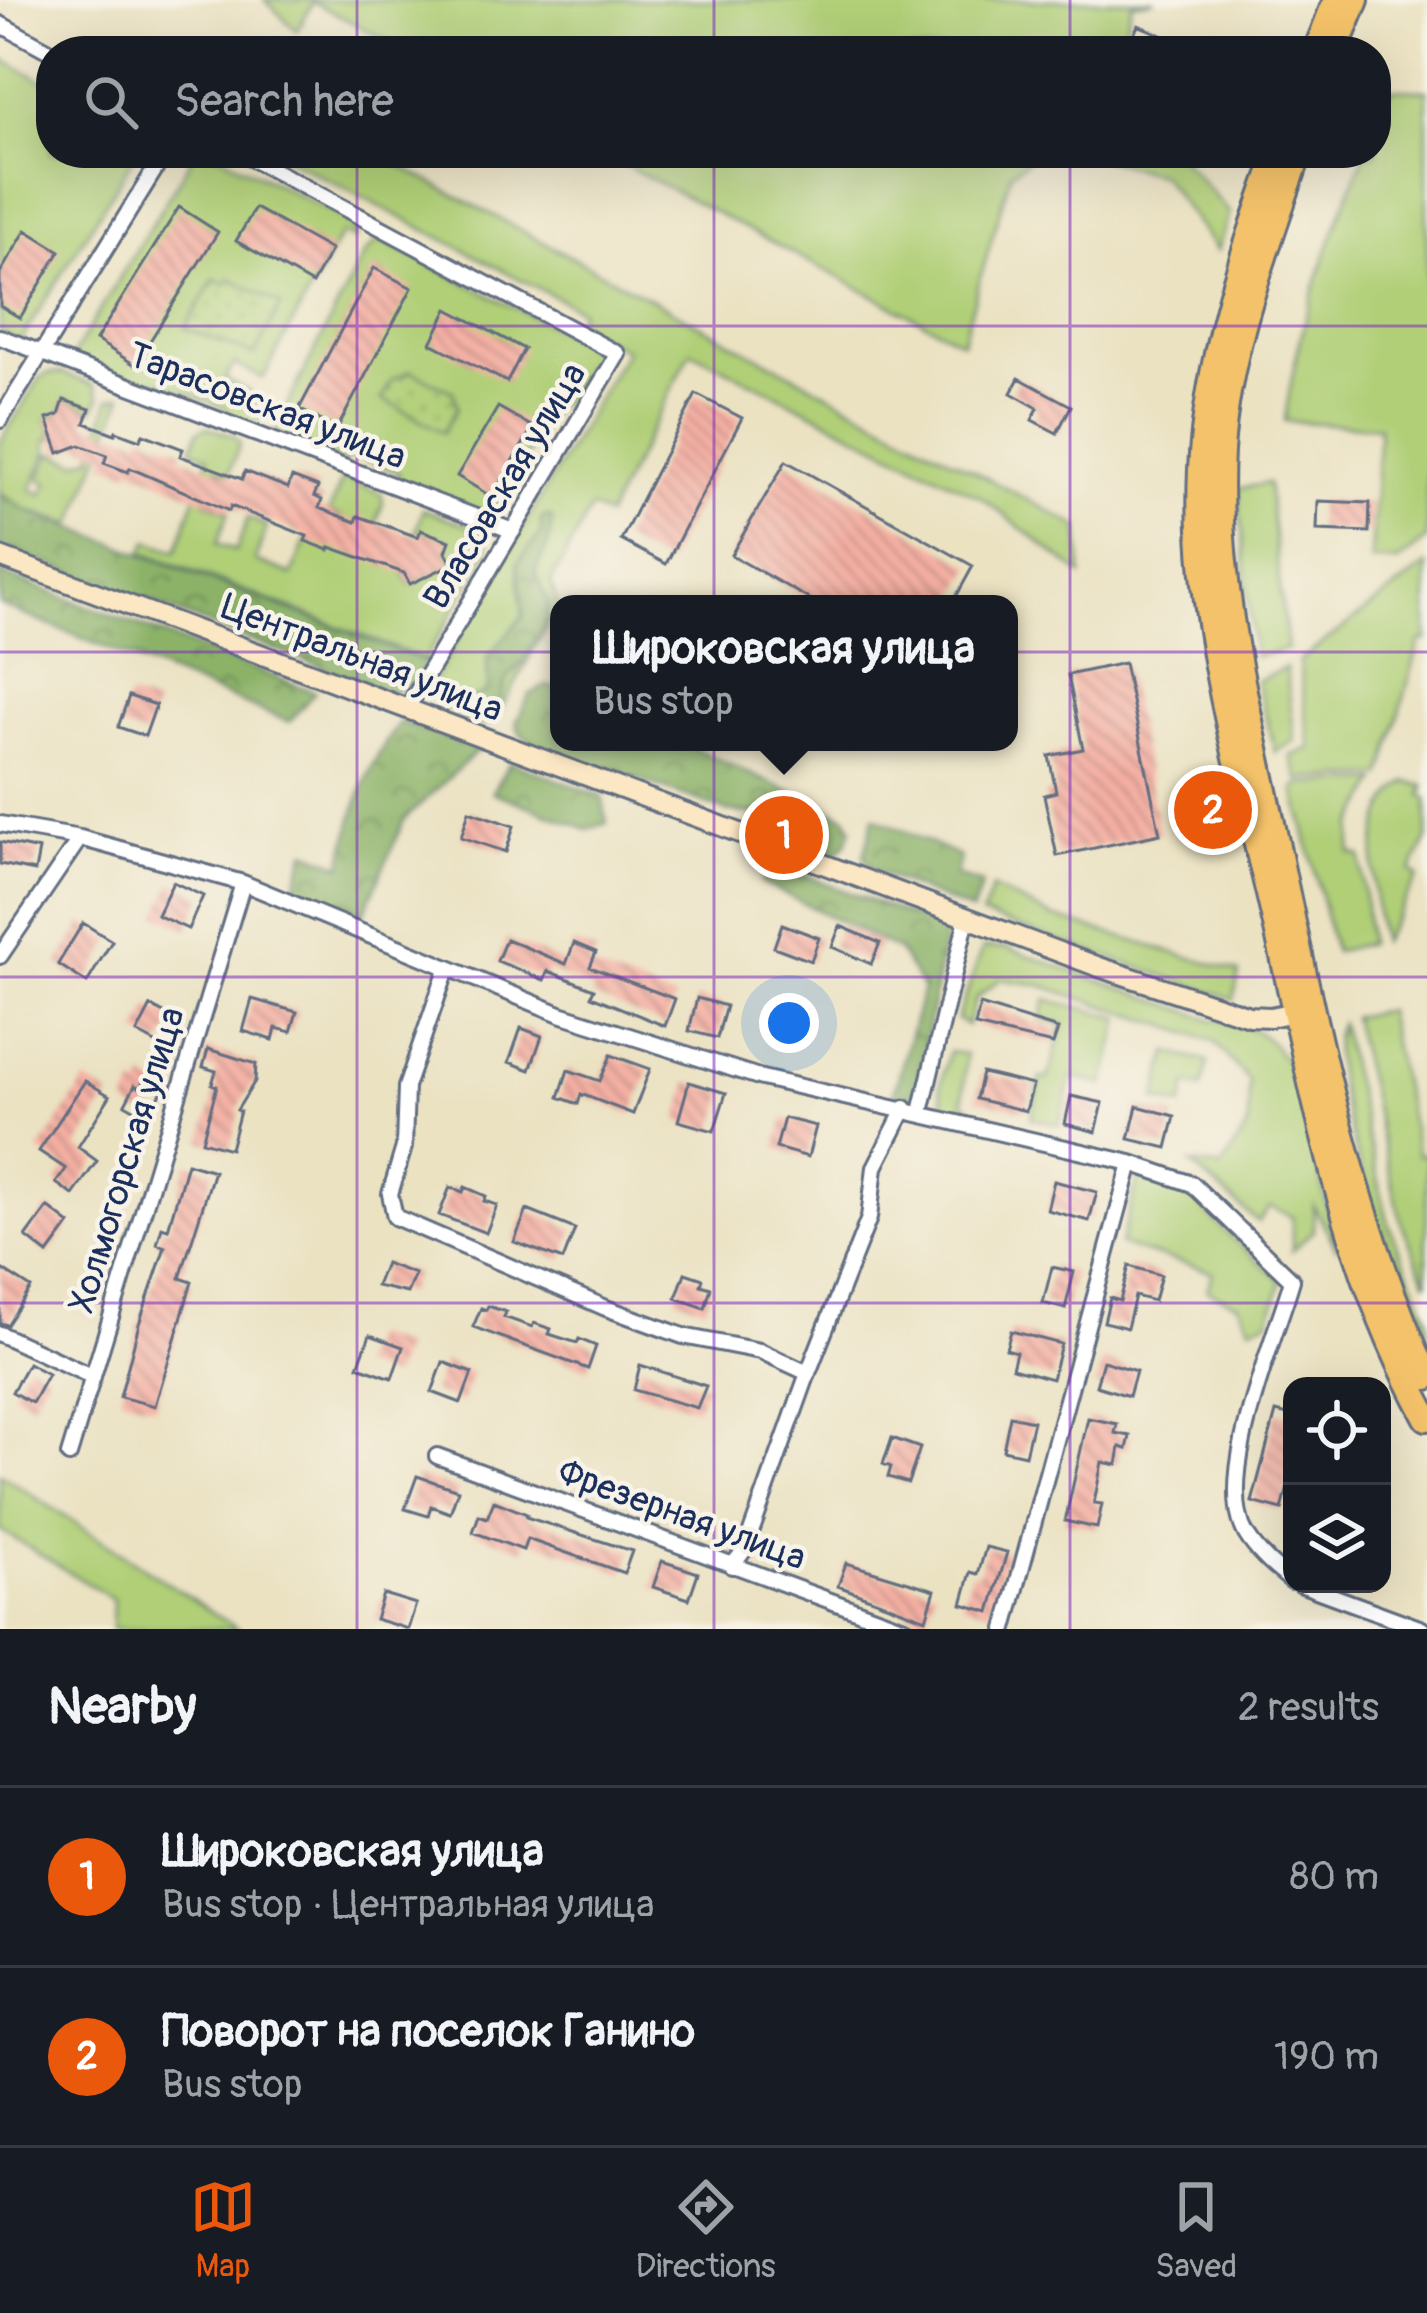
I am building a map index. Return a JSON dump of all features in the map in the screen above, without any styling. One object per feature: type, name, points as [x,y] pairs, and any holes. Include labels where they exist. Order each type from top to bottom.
[{"type":"highway","points":[[1322,36],[1336,0]]},
{"type":"highway","points":[[1341,36],[1356,0]]},
{"type":"highway","points":[[1273,168],[1219,344],[1204,430],[1201,518],[1214,643],[1304,1010],[1360,1207],[1427,1377]]},
{"type":"highway","points":[[1294,168],[1257,279],[1228,397],[1220,502],[1224,573],[1304,1010],[1357,1259],[1427,1418]]},
{"type":"street","points":[[0,24],[36,44]]},
{"type":"street","points":[[0,420],[156,168]]},
{"type":"street","name":"Власовская улица","points":[[269,168],[618,354],[406,710]]},
{"type":"street","name":"Тарасовская улица","points":[[0,337],[513,531]]},
{"type":"street","name":"Центральная улица","points":[[0,557],[1225,1011],[1270,1017],[1304,1010]]},
{"type":"street","points":[[0,824],[80,838],[243,883],[560,1014],[762,1078],[1131,1163],[1192,1184],[1292,1280],[1269,1343],[1237,1483],[1237,1507],[1246,1533],[1283,1570]]},
{"type":"street","points":[[0,956],[80,838]]},
{"type":"street","name":"Холмогорская улица","points":[[69,1455],[243,883]]},
{"type":"street","points":[[732,1566],[745,1550],[869,1218],[875,1167],[913,1110],[967,918]]},
{"type":"street","points":[[447,969],[406,1088],[404,1147],[390,1194],[395,1217],[606,1308],[683,1336],[760,1351],[808,1373]]},
{"type":"street","points":[[1006,1629],[1131,1163]]},
{"type":"street","points":[[0,1334],[93,1377]]},
{"type":"street","name":"Фрезерная улица","points":[[437,1456],[907,1629]]},
{"type":"street","points":[[1323,1593],[1422,1629]]},
{"type":"green space","points":[[265,0],[1155,0],[1132,3],[1124,36],[378,36],[313,2],[297,31]]},
{"type":"green space","points":[[0,58],[36,77],[36,168],[127,168],[21,340],[0,332]]},
{"type":"green space","points":[[1391,89],[1427,90],[1427,539],[1398,562],[1371,560],[1379,427],[1285,421],[1298,351],[1359,168],[1391,168]]},
{"type":"green space","points":[[186,168],[245,168],[347,220],[355,231],[354,239],[341,234],[263,378],[234,364],[225,379],[250,393],[247,400],[264,409],[250,426],[223,417],[225,408],[153,380],[149,389],[70,360]]},
{"type":"green space","points":[[306,168],[404,168],[1079,527],[1082,575],[982,498],[691,351],[607,516],[591,508],[551,582],[555,595],[550,595],[550,621],[494,721],[481,726],[456,715],[437,698],[434,681],[626,350],[575,323],[580,310]]},
{"type":"green space","points":[[631,168],[1017,168],[1011,172],[962,342]]},
{"type":"green space","points":[[1136,168],[1190,168],[1230,213],[1217,251],[1161,175]]},
{"type":"green space","points":[[380,240],[600,354],[596,373],[584,367],[562,405],[557,403],[492,516],[397,482],[399,473],[350,455],[345,463],[274,431],[365,253]]},
{"type":"green space","points":[[230,278],[281,305],[254,355],[185,328],[215,279],[226,284]]},
{"type":"green space","points":[[411,371],[453,392],[457,408],[443,432],[382,399],[392,380]]},
{"type":"green space","points":[[49,373],[94,385],[100,398],[92,410],[65,400],[59,415],[47,419],[53,437],[47,440],[48,450],[31,490],[43,494],[48,482],[40,479],[51,453],[77,462],[92,457],[110,398],[123,396],[73,525],[20,508],[0,493],[0,442],[40,378]]},
{"type":"green space","points":[[207,427],[234,436],[240,443],[229,474],[216,469],[204,501],[229,511],[217,544],[236,551],[248,518],[267,526],[255,561],[292,575],[305,541],[342,517],[329,512],[343,478],[381,493],[383,503],[376,522],[410,584],[451,564],[446,552],[449,540],[416,532],[423,509],[486,532],[488,552],[425,660],[143,552],[148,541],[177,551],[209,457],[192,449],[198,431]]},
{"type":"green space","points":[[1268,483],[1287,649],[1254,657],[1238,489]]},
{"type":"green space","points":[[0,493],[28,511],[428,662],[412,687],[388,692],[0,546]]},
{"type":"green space","points":[[541,519],[552,519],[549,542],[535,571],[549,604],[545,624],[507,679],[497,708],[487,716],[470,718],[461,710],[467,701],[488,691],[487,658],[523,616],[517,563],[541,534]]},
{"type":"green space","points":[[1427,565],[1427,641],[1420,641],[1382,776],[1299,779],[1291,756],[1311,748],[1299,661]]},
{"type":"green space","points":[[0,573],[315,692],[289,722],[0,605]]},
{"type":"green space","points":[[1286,668],[1295,741],[1275,752],[1256,681]]},
{"type":"green space","points":[[550,687],[550,749],[531,742],[516,723],[530,694]]},
{"type":"green space","points":[[400,722],[479,749],[404,820],[364,913],[295,888],[306,851],[342,865],[362,790]]},
{"type":"green space","points":[[557,751],[700,751],[846,817],[852,828],[837,853],[820,847],[798,822],[777,813],[774,817],[727,811]]},
{"type":"green space","points":[[510,762],[602,796],[607,823],[587,829],[492,792]]},
{"type":"green space","points":[[1378,781],[1353,827],[1351,853],[1361,857],[1368,943],[1334,952],[1295,789],[1300,784]]},
{"type":"green space","points":[[1407,782],[1424,786],[1427,839],[1411,871],[1418,877],[1381,942],[1374,856],[1384,812]]},
{"type":"green space","points":[[874,817],[960,857],[956,876],[982,884],[972,912],[873,870],[864,856]]},
{"type":"green space","points":[[768,861],[946,930],[915,1099],[893,1096],[923,989],[898,950],[762,883]]},
{"type":"green space","points":[[992,888],[1053,917],[1239,972],[1234,999],[982,915]]},
{"type":"green space","points":[[983,948],[1007,948],[1213,1020],[1240,1023],[1264,1037],[1297,1081],[1337,1249],[1314,1206],[1313,1230],[1292,1251],[1292,1217],[1270,1207],[1258,1222],[1191,1164],[1221,1168],[1248,1127],[1249,1081],[1213,1041],[1040,985],[1000,979],[976,998],[967,1025],[957,1019]]},
{"type":"green space","points":[[1046,999],[1121,1018],[1104,1085],[1072,1077],[1059,1125],[1031,1118],[1063,1024],[1041,1018]]},
{"type":"green space","points":[[1386,1011],[1418,1155],[1427,1154],[1427,1283],[1402,1224],[1352,1017]]},
{"type":"green space","points":[[1340,1023],[1389,1225],[1427,1315],[1427,1351],[1350,1131],[1335,1046]]},
{"type":"green space","points":[[949,1052],[966,1054],[963,1102],[989,1122],[946,1112],[940,1086]]},
{"type":"green space","points":[[1168,1052],[1208,1062],[1202,1088],[1187,1085],[1182,1106],[1156,1100]]},
{"type":"green space","points":[[1139,1176],[1181,1186],[1282,1281],[1269,1320],[1251,1326],[1238,1304],[1207,1290],[1213,1272],[1120,1245]]},
{"type":"green space","points":[[0,1474],[238,1629],[112,1629],[113,1599],[0,1530]]},
{"type":"building","points":[[1138,25],[1164,36],[1133,36]]},
{"type":"building","points":[[179,207],[218,232],[135,365],[96,340]]},
{"type":"building","points":[[255,208],[331,250],[312,284],[236,241]]},
{"type":"building","points":[[26,230],[60,251],[20,318],[0,306],[0,273]]},
{"type":"building","points":[[374,268],[412,288],[337,429],[299,409]]},
{"type":"building","points":[[448,309],[524,349],[507,382],[431,343]]},
{"type":"building","points":[[1019,378],[1071,406],[1057,433],[1032,420],[1038,408],[1011,393]]},
{"type":"building","points":[[696,394],[742,418],[666,564],[621,540]]},
{"type":"building","points":[[64,400],[90,409],[85,423],[115,434],[140,440],[143,434],[183,449],[180,456],[242,479],[245,471],[288,488],[292,477],[318,487],[314,496],[322,500],[319,508],[356,522],[358,516],[418,537],[421,530],[450,541],[446,552],[452,564],[410,584],[404,573],[305,541],[307,536],[231,506],[229,511],[130,468],[128,472],[104,463],[107,455],[80,445],[59,453],[47,419],[59,415]]},
{"type":"building","points":[[498,407],[533,427],[492,497],[457,476]]},
{"type":"building","points":[[786,461],[973,566],[957,595],[802,595],[731,555]]},
{"type":"building","points":[[1318,501],[1370,503],[1369,532],[1317,530]]},
{"type":"building","points":[[1124,663],[1160,834],[1057,856],[1044,795],[1056,792],[1049,756],[1083,749],[1068,675]]},
{"type":"building","points":[[129,696],[156,705],[145,736],[118,727]]},
{"type":"building","points":[[469,811],[514,826],[506,852],[461,837]]},
{"type":"building","points":[[0,842],[39,850],[35,871],[0,864]]},
{"type":"building","points":[[173,882],[203,896],[188,929],[157,915]]},
{"type":"building","points":[[83,923],[112,941],[87,983],[58,964]]},
{"type":"building","points":[[782,924],[819,938],[811,961],[774,947]]},
{"type":"building","points":[[840,926],[880,943],[871,964],[832,947]]},
{"type":"building","points":[[506,939],[566,964],[574,943],[596,952],[590,967],[675,999],[665,1026],[591,996],[594,989],[548,971],[544,980],[497,961]]},
{"type":"building","points":[[697,998],[726,1006],[717,1038],[689,1031]]},
{"type":"building","points":[[252,999],[297,1012],[291,1032],[276,1028],[273,1040],[243,1031]]},
{"type":"building","points":[[766,1004],[792,1008],[787,1036],[761,1032]]},
{"type":"building","points":[[980,1005],[1058,1029],[1053,1044],[975,1026]]},
{"type":"building","points":[[151,1006],[175,1019],[161,1046],[137,1033]]},
{"type":"building","points":[[521,1028],[542,1036],[530,1070],[509,1062]]},
{"type":"building","points":[[208,1049],[256,1064],[255,1081],[237,1110],[230,1149],[202,1141],[217,1086],[212,1084],[216,1071],[203,1067]]},
{"type":"building","points":[[611,1055],[650,1069],[633,1114],[581,1094],[578,1104],[559,1097],[568,1070],[600,1081]]},
{"type":"building","points":[[982,1073],[1033,1085],[1026,1111],[976,1099]]},
{"type":"building","points":[[144,1079],[163,1089],[148,1117],[125,1104]]},
{"type":"building","points":[[85,1081],[110,1096],[78,1147],[97,1161],[73,1195],[56,1183],[66,1169],[39,1151]]},
{"type":"building","points":[[689,1082],[726,1093],[714,1131],[678,1121]]},
{"type":"building","points":[[1071,1096],[1103,1103],[1096,1132],[1065,1124]]},
{"type":"building","points":[[1137,1106],[1175,1116],[1167,1148],[1129,1139]]},
{"type":"building","points":[[784,1118],[816,1126],[808,1157],[776,1148]]},
{"type":"building","points":[[187,1163],[214,1171],[180,1278],[192,1282],[155,1406],[120,1397],[165,1247],[157,1244],[162,1227],[168,1229]]},
{"type":"building","points":[[1054,1181],[1097,1192],[1089,1221],[1047,1210]]},
{"type":"building","points":[[450,1187],[463,1192],[465,1187],[497,1205],[486,1233],[439,1215]]},
{"type":"building","points":[[48,1207],[70,1224],[48,1254],[26,1237]]},
{"type":"building","points":[[527,1210],[575,1229],[563,1260],[514,1242]]},
{"type":"building","points":[[385,1263],[415,1274],[407,1293],[376,1286]]},
{"type":"building","points":[[1129,1266],[1161,1275],[1154,1301],[1135,1296],[1127,1328],[1104,1322],[1110,1298],[1120,1301]]},
{"type":"building","points":[[1052,1267],[1074,1272],[1065,1309],[1043,1303]]},
{"type":"building","points":[[0,1268],[31,1288],[7,1325],[0,1323]]},
{"type":"building","points":[[685,1273],[703,1279],[701,1285],[711,1288],[705,1308],[676,1298]]},
{"type":"building","points":[[481,1308],[506,1312],[504,1317],[551,1329],[549,1334],[596,1346],[588,1369],[473,1327]]},
{"type":"building","points":[[1011,1331],[1061,1344],[1052,1379],[1012,1368],[1016,1352],[1006,1349]]},
{"type":"building","points":[[370,1335],[403,1347],[392,1378],[358,1366]]},
{"type":"building","points":[[1103,1361],[1136,1371],[1129,1396],[1096,1386]]},
{"type":"building","points":[[443,1362],[472,1373],[461,1403],[432,1392]]},
{"type":"building","points":[[28,1363],[48,1374],[32,1403],[12,1392]]},
{"type":"building","points":[[640,1365],[706,1386],[697,1408],[634,1390]]},
{"type":"building","points":[[1276,1412],[1283,1414],[1282,1510],[1252,1502]]},
{"type":"building","points":[[1010,1416],[1033,1421],[1025,1455],[1003,1450]]},
{"type":"building","points":[[1088,1418],[1117,1424],[1115,1433],[1130,1436],[1127,1449],[1120,1447],[1117,1465],[1102,1462],[1094,1503],[1102,1504],[1097,1528],[1065,1521]]},
{"type":"building","points":[[892,1438],[920,1448],[908,1483],[888,1477],[891,1467],[883,1464]]},
{"type":"building","points":[[417,1476],[458,1490],[450,1513],[431,1506],[428,1516],[405,1509]]},
{"type":"building","points":[[494,1501],[526,1517],[632,1551],[624,1573],[527,1539],[523,1550],[473,1532],[479,1515],[487,1518]]},
{"type":"building","points":[[986,1547],[1007,1552],[990,1612],[962,1604],[971,1572],[978,1574]]},
{"type":"building","points":[[662,1561],[698,1573],[689,1599],[653,1587]]},
{"type":"building","points":[[846,1563],[935,1590],[926,1619],[838,1586]]},
{"type":"building","points":[[383,1594],[416,1604],[408,1629],[375,1619]]},
{"type":"place","name":"Поворот на поселок Ганино","points":[[1213,810]]},
{"type":"place","name":"Широковская улица","points":[[784,835]]}]
